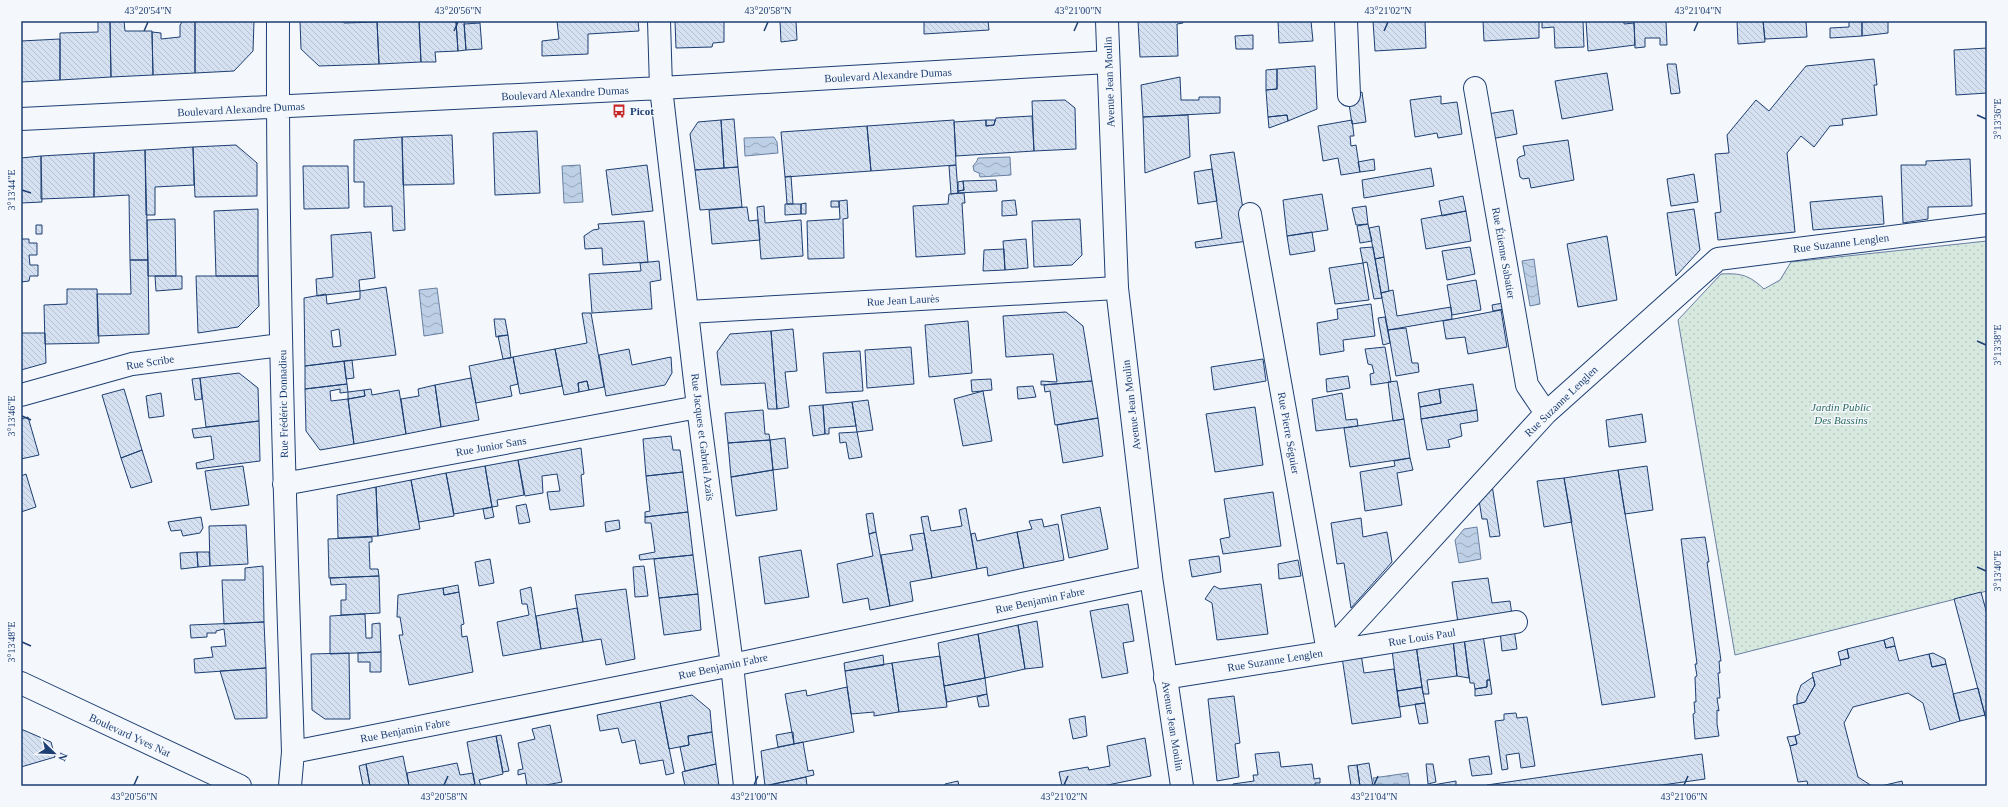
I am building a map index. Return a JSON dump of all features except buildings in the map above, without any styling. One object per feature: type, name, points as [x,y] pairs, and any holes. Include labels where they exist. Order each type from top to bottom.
[{"type":"street","name":"Rue Frédéric Donnadieu","points":[[278,21],[277,108],[284,484],[293,752],[290,786]]},
{"type":"street","name":"Rue Jacques et Gabriel Azaïs","points":[[659,21],[661,88],[698,408],[732,665],[744,786]]},
{"type":"street","name":"Avenue Jean Moulin","points":[[1106,21],[1117,288],[1151,577],[1182,786]]},
{"type":"street","points":[[1346,21],[1349,94]]},
{"type":"street","name":"Boulevard Alexandre Dumas","points":[[21,119],[277,108],[661,88],[1108,62]]},
{"type":"street","name":"Rue Étienne Sabatier","points":[[1475,88],[1527,385],[1546,413]]},
{"type":"street","name":"Rue Pierre Séguier","points":[[1250,214],[1328,652]]},
{"type":"street","name":"Rue Suzanne Lenglen","points":[[1165,678],[1328,652],[1546,413],[1718,259],[1987,225]]},
{"type":"street","name":"Rue Jean Laurès","points":[[688,312],[1117,288]]},
{"type":"street","name":"Rue Scribe","points":[[21,395],[132,364],[282,345]]},
{"type":"street","name":"Rue Junior Sans","points":[[284,484],[698,408]]},
{"type":"street","name":"Rue Benjamin Fabre","points":[[293,752],[732,665],[1151,577]]},
{"type":"street","name":"Rue Louis Paul","points":[[1328,652],[1516,622]]},
{"type":"street","name":"Boulevard Yves Nat","points":[[21,683],[240,786]]},
{"type":"green space","name":"Jardin Public Des Bassins","points":[[1987,241],[1987,591],[1735,655],[1678,320],[1721,274],[1744,276],[1754,281],[1764,289],[1780,280],[1791,262]]},
{"type":"water","points":[[774,137],[777,142],[778,153],[745,156],[744,138]]},
{"type":"water","points":[[1010,157],[1011,175],[980,177],[979,173],[974,171],[973,166],[978,158]]},
{"type":"water","points":[[580,165],[583,202],[564,203],[562,166]]},
{"type":"water","points":[[1534,259],[1540,304],[1530,306],[1522,261]]},
{"type":"water","points":[[437,288],[443,333],[424,336],[419,290]]},
{"type":"water","points":[[1477,527],[1481,559],[1459,563],[1455,540],[1464,529]]},
{"type":"water","points":[[1408,773],[1410,786],[1375,786],[1373,778]]},
{"type":"place","name":"Picot","points":[[619,111]]}]
